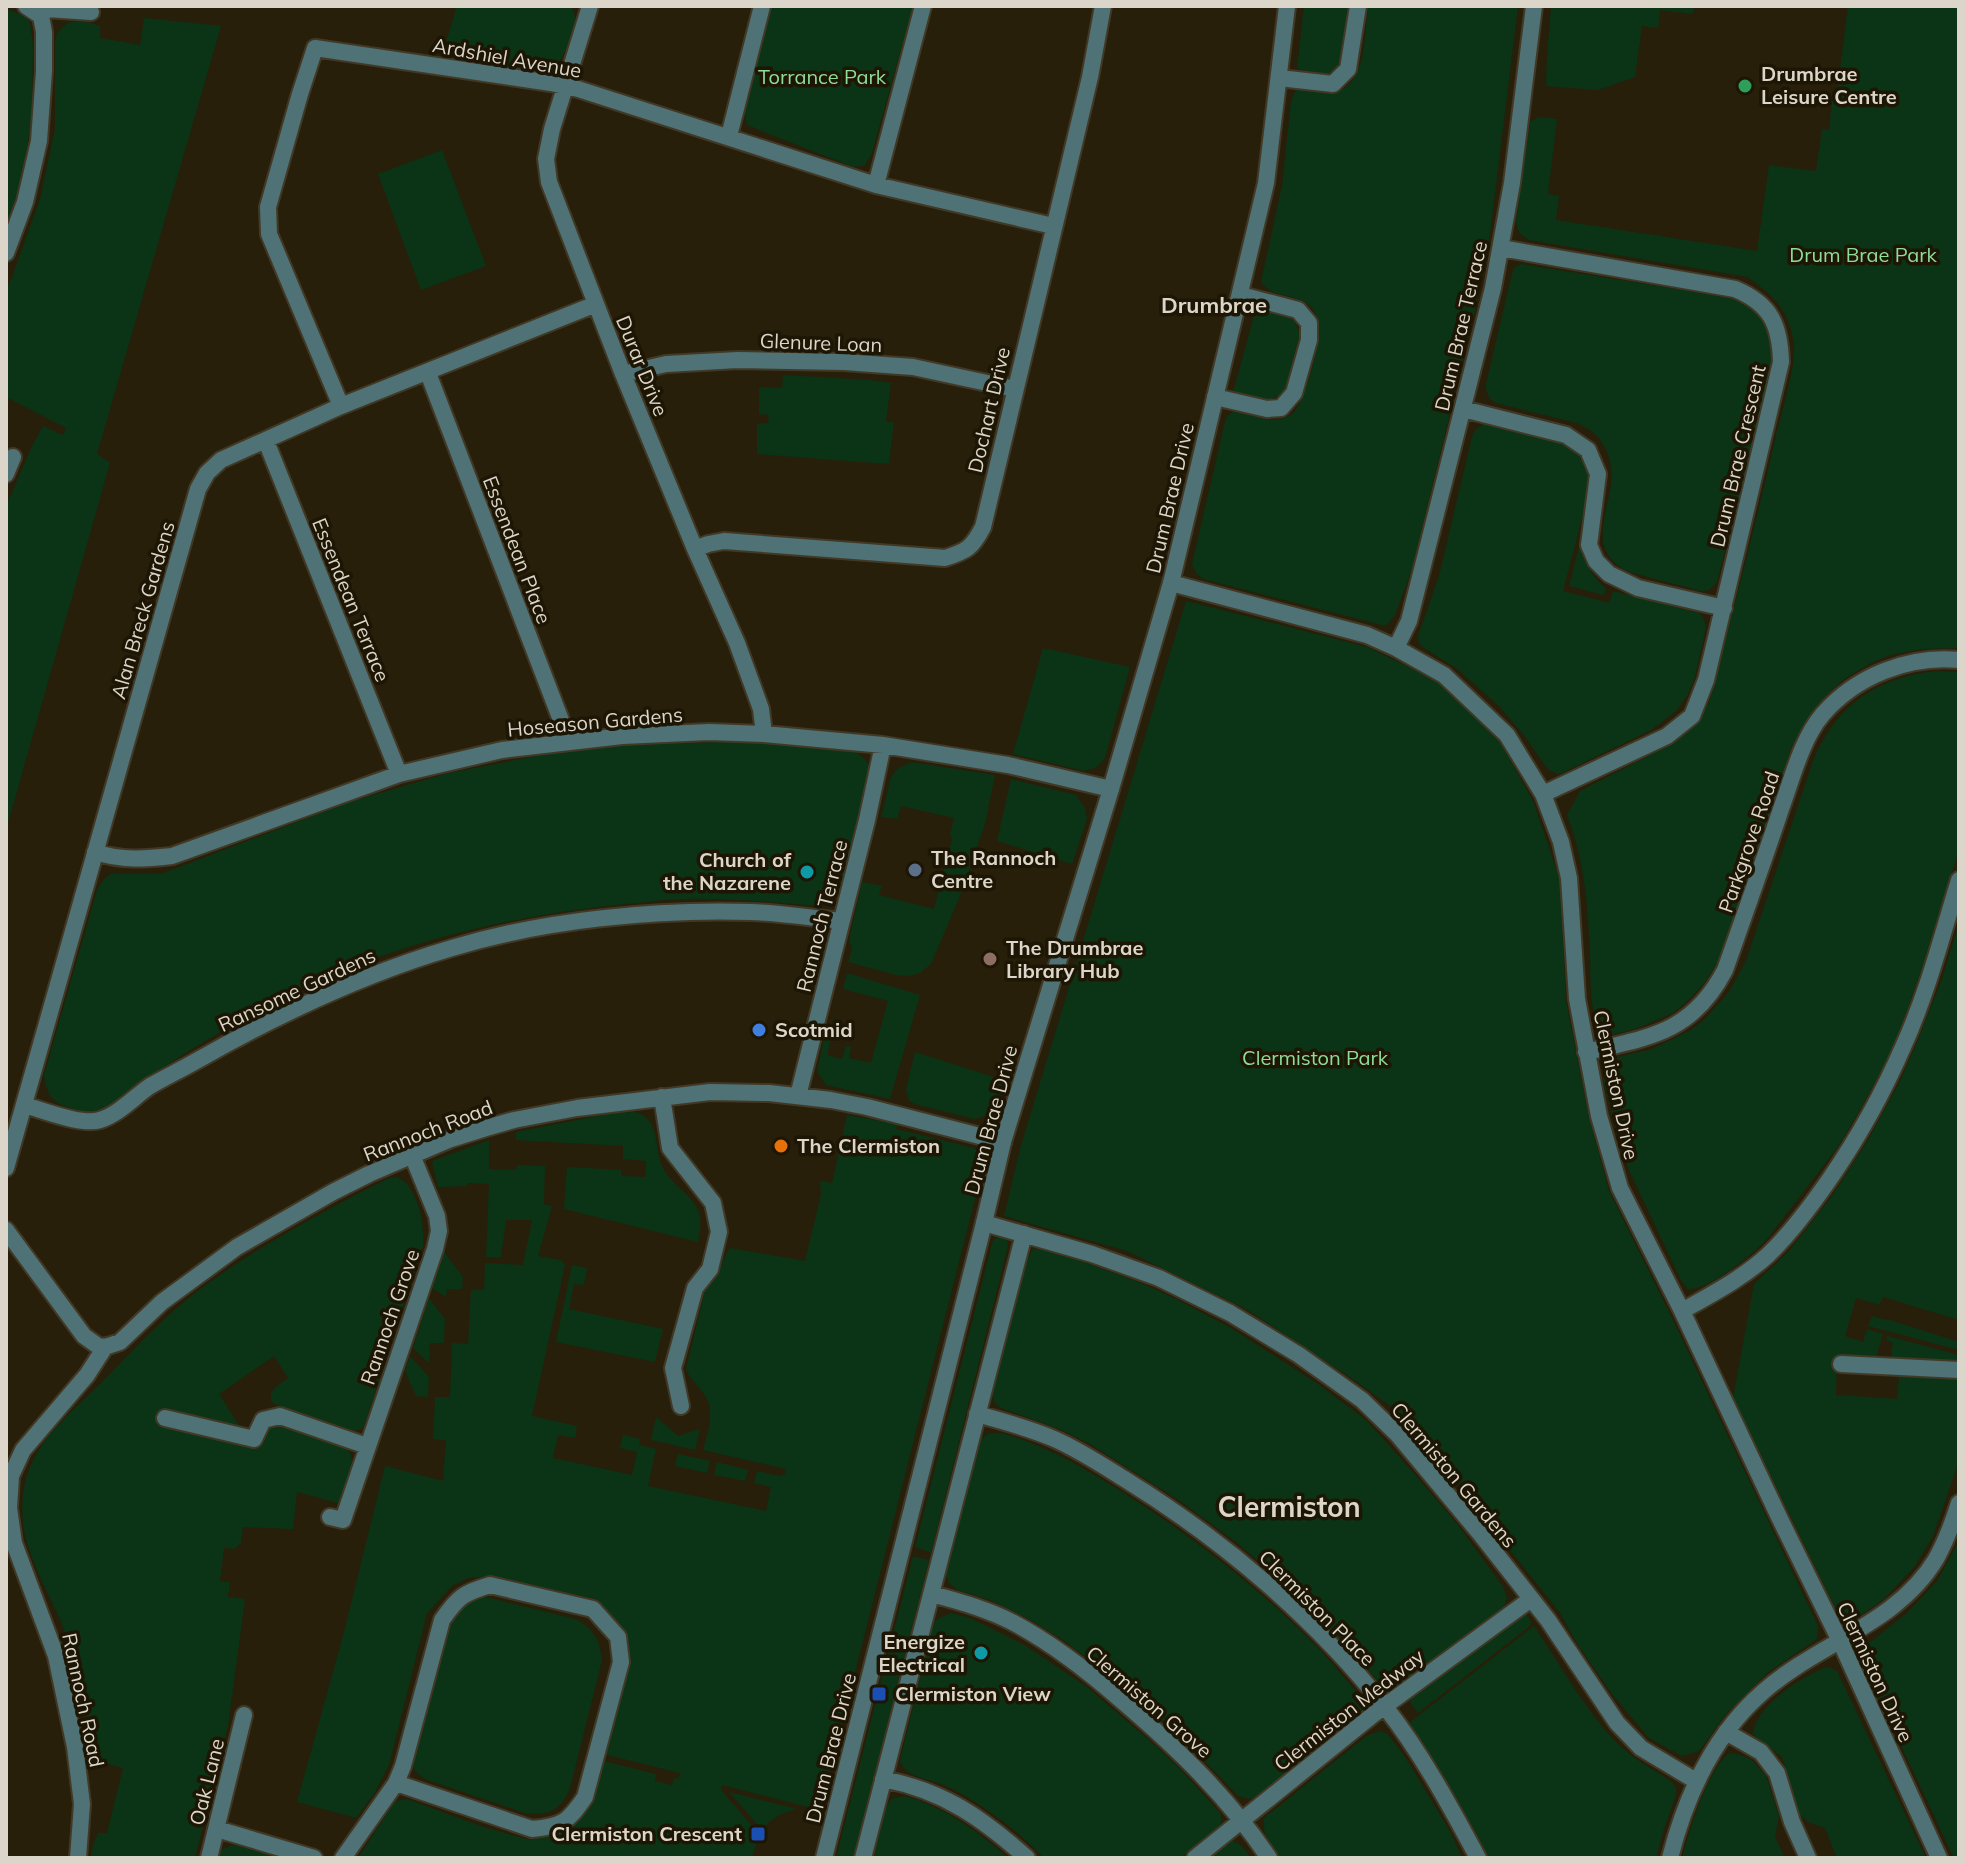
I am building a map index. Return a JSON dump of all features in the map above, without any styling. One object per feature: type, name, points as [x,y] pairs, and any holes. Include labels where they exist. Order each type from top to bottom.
[{"type":"street","points":[[6,253],[25,202],[39,141],[44,32],[41,16],[26,6]]},
{"type":"street","name":"Durar Drive","points":[[590,6],[552,129],[546,159],[549,182],[623,374],[737,643],[761,709],[764,734]]},
{"type":"street","points":[[729,136],[762,6]]},
{"type":"street","points":[[876,185],[923,6]]},
{"type":"street","name":"Dochart Drive","points":[[695,549],[724,541],[945,558],[974,545],[983,527],[1090,77],[1103,6]]},
{"type":"street","name":"Drum Brae Drive","points":[[824,1858],[1003,1142],[1171,583],[1266,183],[1287,6]]},
{"type":"street","points":[[1279,78],[1333,84],[1348,69],[1358,6]]},
{"type":"street","name":"Drum Brae Terrace","points":[[1396,648],[1409,621],[1493,288],[1512,183],[1534,6]]},
{"type":"street","points":[[41,16],[47,9],[91,12]]},
{"type":"street","name":"Ardshiel Avenue","points":[[341,406],[269,234],[268,207],[315,48],[565,86],[876,185],[1053,226]]},
{"type":"street","name":"Drum Brae Crescent","points":[[1501,248],[1735,289],[1750,295],[1768,311],[1780,343],[1781,362],[1724,608],[1706,680],[1692,716],[1667,736],[1543,794]]},
{"type":"street","points":[[1215,397],[1267,409],[1281,408],[1294,393],[1309,340],[1309,323],[1298,310],[1241,295]]},
{"type":"street","name":"Alan Breck Gardens","points":[[6,1168],[198,489],[207,473],[221,460],[341,406],[596,304]]},
{"type":"street","name":"Glenure Loan","points":[[623,374],[666,364],[709,361],[844,362],[913,367],[1015,389]]},
{"type":"street","name":"Essendean Place","points":[[428,373],[569,741]]},
{"type":"street","points":[[1463,409],[1566,435],[1588,450],[1598,474],[1589,545],[1596,561],[1609,574],[1638,588],[1724,608]]},
{"type":"street","name":"Essendean Terrace","points":[[266,441],[399,774]]},
{"type":"street","points":[[6,474],[13,457]]},
{"type":"street","name":"Clermiston Drive","points":[[1171,583],[1367,635],[1444,675],[1507,735],[1543,794],[1561,842],[1569,878],[1577,999],[1599,1116],[1620,1188],[1840,1641],[1939,1858]]},
{"type":"street","name":"Parkgrove Road","points":[[1586,1052],[1657,1035],[1675,1026],[1691,1015],[1716,987],[1725,970],[1797,764],[1812,729],[1823,714],[1863,682],[1886,670],[1929,660],[1959,660]]},
{"type":"street","name":"Hoseason Gardens","points":[[95,852],[133,860],[172,856],[399,774],[502,750],[622,736],[709,732],[883,745],[1008,765],[1111,789]]},
{"type":"street","name":"Rannoch Terrace","points":[[798,1096],[883,745]]},
{"type":"street","points":[[1682,1311],[1740,1278],[1767,1256],[1795,1227],[1847,1153],[1904,1046],[1959,880]]},
{"type":"street","name":"Ransome Gardens","points":[[24,1105],[85,1121],[99,1121],[150,1087],[248,1032],[353,982],[453,948],[529,929],[614,917],[703,912],[753,912],[842,921]]},
{"type":"street","name":"Rannoch Road","points":[[78,1858],[82,1804],[75,1747],[56,1656],[14,1543],[8,1508],[11,1476],[28,1443],[87,1375],[105,1347],[120,1342],[162,1302],[237,1247],[333,1192],[412,1155],[451,1139],[514,1120],[577,1108],[710,1092],[769,1093],[867,1107],[1003,1142]]},
{"type":"street","points":[[662,1097],[670,1148],[713,1203],[719,1232],[710,1269],[695,1288],[673,1368],[681,1406]]},
{"type":"street","name":"Rannoch Grove","points":[[330,1517],[343,1520],[435,1249],[439,1231],[437,1216],[412,1155]]},
{"type":"street","name":"Clermiston Gardens","points":[[984,1223],[1092,1254],[1159,1278],[1230,1313],[1299,1355],[1362,1400],[1397,1434],[1482,1536],[1570,1651],[1617,1723],[1641,1748],[1696,1781]]},
{"type":"street","points":[[6,1230],[84,1336],[105,1347]]},
{"type":"street","points":[[863,1858],[1024,1234]]},
{"type":"street","points":[[1841,1364],[1959,1370]]},
{"type":"street","name":"Clermiston Place","points":[[977,1414],[1052,1438],[1089,1457],[1177,1513],[1266,1582],[1322,1637],[1385,1707],[1450,1805],[1478,1858]]},
{"type":"street","points":[[165,1418],[254,1439],[263,1420],[280,1416],[367,1446]]},
{"type":"street","points":[[1670,1858],[1696,1781],[1726,1732],[1763,1691],[1892,1607],[1934,1562],[1959,1503]]},
{"type":"street","points":[[343,1858],[396,1783],[442,1620],[453,1603],[469,1591],[490,1585],[593,1609],[618,1637],[621,1662],[585,1797],[573,1814],[556,1826],[532,1829],[396,1783]]},
{"type":"street","name":"Clermiston Grove","points":[[931,1594],[1013,1623],[1093,1676],[1192,1765],[1228,1804],[1269,1858]]},
{"type":"street","name":"Clermiston Medway","points":[[1195,1858],[1385,1707],[1531,1599]]},
{"type":"street","name":"Oak Lane","points":[[209,1858],[244,1715]]},
{"type":"street","points":[[1726,1732],[1761,1752],[1777,1773],[1792,1822],[1808,1858]]},
{"type":"street","points":[[883,1779],[916,1787],[957,1805],[1027,1858]]},
{"type":"street","points":[[217,1829],[314,1858]]},
{"type":"green space","points":[[457,6],[571,6],[575,15],[574,24],[563,55],[547,70],[527,71],[441,58]]},
{"type":"green space","name":"Torrance Park","points":[[769,6],[913,6],[872,153],[865,165],[853,167],[747,125],[744,108]]},
{"type":"green space","points":[[1304,6],[1350,6],[1344,58],[1339,68],[1329,74],[1297,69]]},
{"type":"green space","points":[[1368,6],[1518,6],[1490,234],[1477,302],[1412,569],[1395,615],[1387,625],[1203,579],[1192,564],[1226,418],[1232,412],[1270,419],[1285,418],[1297,409],[1311,373],[1319,334],[1315,312],[1303,301],[1271,291],[1261,282],[1282,186],[1291,101],[1296,90],[1335,92],[1353,79],[1365,42]]},
{"type":"green space","points":[[1551,6],[1694,6],[1693,14],[1660,10],[1658,28],[1642,26],[1635,77],[1598,90],[1546,86]]},
{"type":"green space","name":"Drum Brae Park","points":[[1848,6],[1959,6],[1959,648],[1921,649],[1890,655],[1844,679],[1829,693],[1791,748],[1718,962],[1691,998],[1673,1013],[1638,1028],[1611,1034],[1599,1028],[1594,1011],[1584,884],[1567,815],[1580,791],[1666,747],[1697,721],[1709,703],[1788,390],[1794,345],[1789,323],[1779,305],[1748,277],[1529,240],[1523,236],[1516,221],[1530,122],[1538,117],[1557,119],[1548,194],[1559,196],[1556,220],[1757,251],[1769,165],[1816,171],[1822,129],[1829,130],[1833,93],[1837,93]]},
{"type":"green space","points":[[6,9],[25,16],[30,23],[33,45],[32,114],[20,187],[6,226]]},
{"type":"green space","points":[[144,18],[221,26],[97,454],[110,463],[6,830],[6,506],[43,426],[63,435],[66,428],[6,397],[6,291],[40,199],[55,129],[55,40],[58,33],[67,24],[86,22],[100,26],[100,38],[140,45]]},
{"type":"green space","points":[[442,150],[486,266],[421,290],[378,174]]},
{"type":"green space","points":[[1521,264],[1727,297],[1756,313],[1768,329],[1773,363],[1717,582],[1709,590],[1701,591],[1626,571],[1611,559],[1604,545],[1603,530],[1611,463],[1604,446],[1593,432],[1577,423],[1496,403],[1488,395],[1486,384],[1511,278],[1514,268]]},
{"type":"green space","points":[[1256,308],[1293,319],[1300,333],[1285,391],[1270,401],[1233,393]]},
{"type":"green space","points":[[783,375],[891,383],[886,421],[894,422],[889,464],[757,454],[757,424],[768,423],[769,415],[759,414],[759,387],[782,388]]},
{"type":"green space","points":[[1483,424],[1566,444],[1585,465],[1589,492],[1563,591],[1609,603],[1613,591],[1699,613],[1706,627],[1695,677],[1676,711],[1651,730],[1562,773],[1548,769],[1498,705],[1456,668],[1419,643],[1418,636],[1439,576],[1472,437]]},
{"type":"green space","points":[[1579,546],[1590,569],[1606,588],[1604,595],[1569,586]]},
{"type":"green space","name":"Clermiston Park","points":[[1186,601],[1367,647],[1446,685],[1498,738],[1533,801],[1560,880],[1566,1001],[1589,1117],[1609,1191],[1818,1626],[1817,1639],[1767,1673],[1726,1714],[1699,1751],[1682,1756],[1649,1738],[1612,1694],[1560,1613],[1403,1415],[1246,1309],[1127,1251],[1004,1216],[1020,1149]]},
{"type":"green space","points":[[1043,648],[1130,667],[1105,758],[1097,767],[1084,771],[1013,754]]},
{"type":"green space","points":[[1959,672],[1959,850],[1895,1043],[1840,1144],[1767,1239],[1718,1278],[1688,1289],[1629,1170],[1604,1083],[1604,1063],[1652,1049],[1689,1031],[1704,1020],[1729,992],[1746,961],[1821,744],[1845,712],[1876,688],[1914,674]]},
{"type":"green space","points":[[746,741],[852,751],[868,764],[871,778],[842,887],[825,905],[710,899],[663,900],[543,915],[461,932],[381,956],[304,988],[200,1044],[119,1101],[102,1109],[84,1111],[64,1106],[54,1100],[47,1090],[44,1075],[97,890],[111,874],[161,874],[349,802],[449,773],[607,746]]},
{"type":"green space","points":[[911,762],[995,775],[985,824],[962,891],[931,964],[920,973],[909,976],[848,962],[852,949],[849,940],[862,882],[882,886],[879,895],[934,909],[952,839],[954,818],[901,806],[897,819],[881,817],[891,777],[897,769]]},
{"type":"green space","points":[[1011,779],[1076,795],[1085,808],[1087,819],[1072,864],[997,841]]},
{"type":"green space","points":[[1959,923],[1959,1320],[1883,1297],[1879,1305],[1856,1298],[1845,1336],[1863,1342],[1867,1329],[1883,1334],[1873,1361],[1837,1357],[1836,1395],[1897,1399],[1898,1373],[1959,1376],[1959,1461],[1933,1536],[1915,1566],[1884,1599],[1853,1621],[1838,1614],[1733,1398],[1754,1284],[1789,1251],[1832,1196],[1868,1140],[1915,1047],[1941,982]]},
{"type":"green space","points":[[847,973],[920,995],[890,1099],[826,1085],[817,1071],[827,1025],[835,1021],[827,1055],[842,1059],[846,1046],[851,1047],[849,1058],[871,1063],[888,1001],[843,989]]},
{"type":"green space","points":[[915,1052],[1003,1080],[992,1110],[974,1119],[909,1101],[906,1089]]},
{"type":"green space","points":[[635,1112],[649,1120],[662,1166],[698,1211],[698,1242],[564,1209],[567,1167],[621,1170],[621,1176],[645,1177],[646,1161],[623,1159],[623,1146],[516,1140],[516,1132],[612,1113]]},
{"type":"green space","points":[[847,1115],[898,1124],[896,1129],[974,1148],[981,1156],[983,1167],[820,1810],[722,1785],[721,1790],[759,1834],[752,1858],[358,1858],[395,1801],[407,1799],[526,1839],[557,1835],[582,1817],[600,1760],[656,1774],[655,1781],[672,1785],[680,1773],[603,1754],[622,1630],[596,1599],[492,1576],[468,1578],[452,1586],[427,1613],[389,1765],[374,1794],[356,1818],[297,1802],[385,1466],[443,1481],[446,1440],[433,1439],[435,1397],[450,1397],[452,1343],[468,1344],[471,1290],[484,1290],[485,1263],[523,1265],[532,1220],[506,1220],[501,1257],[486,1257],[489,1184],[438,1187],[432,1161],[489,1140],[489,1169],[516,1170],[517,1165],[545,1166],[544,1204],[552,1206],[538,1256],[561,1260],[565,1265],[532,1416],[577,1426],[575,1438],[558,1435],[553,1458],[632,1475],[637,1452],[620,1448],[623,1435],[640,1439],[639,1445],[656,1449],[648,1486],[766,1511],[771,1487],[754,1483],[757,1471],[780,1476],[785,1474],[786,1469],[703,1450],[710,1407],[686,1369],[709,1280],[730,1248],[805,1261],[821,1194],[820,1181],[832,1183]]},
{"type":"green space","points":[[396,1177],[404,1181],[415,1197],[423,1228],[423,1246],[361,1430],[352,1430],[274,1404],[272,1392],[288,1378],[274,1356],[219,1394],[240,1427],[166,1408],[163,1423],[261,1445],[266,1428],[274,1425],[339,1444],[351,1454],[352,1462],[342,1504],[297,1492],[293,1529],[243,1527],[241,1543],[234,1549],[224,1548],[220,1581],[230,1582],[228,1597],[245,1599],[228,1726],[195,1858],[91,1858],[98,1833],[107,1833],[123,1768],[93,1760],[73,1657],[28,1547],[23,1522],[23,1498],[34,1459],[44,1442],[71,1412],[154,1329],[195,1293],[231,1267],[298,1227]]},
{"type":"green space","points":[[999,1237],[1008,1240],[1007,1250],[931,1553],[915,1547],[993,1240]]},
{"type":"green space","points":[[1045,1248],[1141,1283],[1231,1328],[1318,1384],[1366,1420],[1458,1525],[1503,1587],[1507,1598],[1502,1611],[1405,1683],[1396,1687],[1380,1684],[1288,1586],[1236,1542],[1180,1501],[1090,1444],[1062,1430],[999,1407],[994,1402],[992,1390],[1024,1267],[1033,1249]]},
{"type":"green space","points":[[444,1252],[463,1277],[462,1289],[447,1289],[446,1297],[432,1288]]},
{"type":"green space","points":[[572,1265],[587,1268],[584,1285],[574,1284],[569,1309],[663,1329],[655,1362],[556,1342]]},
{"type":"green space","points":[[429,1298],[445,1319],[444,1343],[430,1343],[429,1363],[413,1348]]},
{"type":"green space","points":[[1872,1316],[1959,1342],[1959,1350],[1868,1326]]},
{"type":"green space","points":[[1887,1336],[1959,1355],[1959,1366],[1894,1360],[1891,1352],[1893,1343],[1886,1340]]},
{"type":"green space","points":[[410,1356],[429,1377],[428,1397],[416,1396],[405,1371]]},
{"type":"green space","points":[[656,1417],[678,1436],[700,1429],[695,1450],[651,1440]]},
{"type":"green space","points":[[1001,1433],[1051,1451],[1097,1476],[1153,1512],[1229,1568],[1277,1608],[1322,1652],[1366,1703],[1364,1715],[1255,1797],[1238,1796],[1200,1756],[1118,1682],[1063,1640],[1029,1619],[951,1585],[947,1571],[981,1439],[988,1434]]},
{"type":"green space","points":[[678,1454],[710,1461],[707,1473],[675,1466]]},
{"type":"green space","points":[[717,1462],[748,1470],[745,1481],[714,1475]]},
{"type":"green space","points":[[1959,1541],[1959,1858],[1954,1858],[1859,1651],[1907,1613],[1937,1581]]},
{"type":"green space","points":[[913,1556],[929,1560],[853,1858],[836,1858]]},
{"type":"green space","points":[[490,1598],[575,1619],[587,1626],[599,1646],[602,1660],[570,1788],[558,1807],[548,1812],[525,1813],[425,1779],[415,1771],[412,1759],[443,1640],[452,1615],[464,1602]]},
{"type":"green space","points":[[951,1613],[970,1618],[1026,1646],[1087,1687],[1182,1771],[1221,1814],[1221,1825],[1181,1858],[1044,1858],[986,1809],[947,1786],[907,1771],[900,1760],[933,1625],[937,1619]]},
{"type":"green space","points":[[1519,1615],[1527,1615],[1530,1626],[1418,1713],[1410,1702],[1414,1694]]},
{"type":"green space","points":[[1534,1626],[1606,1731],[1623,1749],[1672,1782],[1676,1788],[1656,1858],[1489,1858],[1451,1789],[1409,1723]]},
{"type":"green space","points":[[1824,1668],[1837,1671],[1926,1858],[1837,1858],[1825,1828],[1808,1822],[1800,1815],[1782,1757],[1753,1733],[1756,1723],[1771,1703],[1803,1678]]},
{"type":"green space","points":[[1379,1731],[1390,1737],[1405,1757],[1450,1831],[1462,1858],[1280,1858],[1266,1834],[1264,1818],[1365,1737]]},
{"type":"green space","points":[[1728,1754],[1751,1759],[1766,1776],[1779,1816],[1775,1837],[1785,1858],[1682,1858],[1706,1788],[1720,1763]]},
{"type":"green space","points":[[729,1792],[797,1809],[777,1816],[762,1830]]},
{"type":"green space","points":[[905,1796],[960,1821],[1008,1858],[874,1858],[888,1803]]},
{"type":"green space","points":[[1232,1840],[1242,1846],[1251,1858],[1208,1858]]},
{"type":"green space","points":[[232,1845],[281,1858],[216,1858],[222,1850]]},
{"type":"place","name":"Drumbrae Leisure Centre","points":[[1745,86]]},
{"type":"place","name":"The Rannoch Centre","points":[[915,870]]},
{"type":"place","name":"Church of the Nazarene","points":[[807,872]]},
{"type":"place","name":"The Drumbrae Library Hub","points":[[990,959]]},
{"type":"place","name":"Scotmid","points":[[759,1030]]},
{"type":"place","name":"The Clermiston","points":[[781,1146]]},
{"type":"place","name":"Energize Electrical","points":[[981,1653]]},
{"type":"place","name":"Clermiston View","points":[[879,1694]]},
{"type":"place","name":"Clermiston Crescent","points":[[758,1834]]},
{"type":"district","name":"Drumbrae","points":[[1214,305]]},
{"type":"district","name":"Clermiston","points":[[1289,1507]]}]
